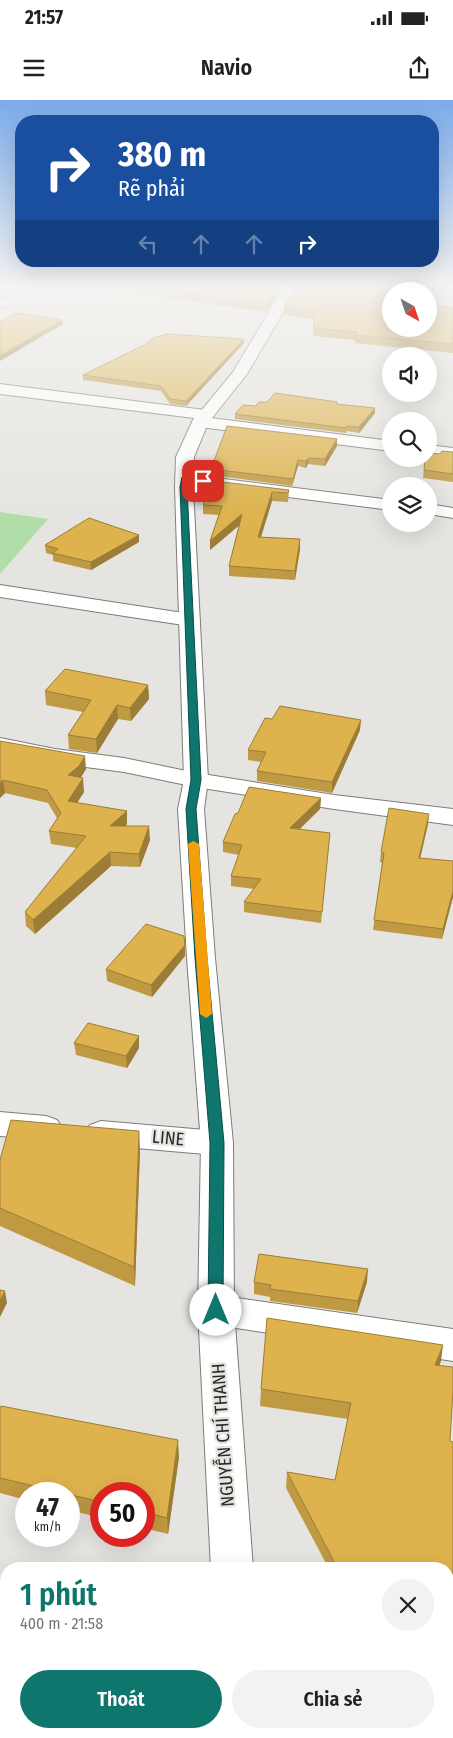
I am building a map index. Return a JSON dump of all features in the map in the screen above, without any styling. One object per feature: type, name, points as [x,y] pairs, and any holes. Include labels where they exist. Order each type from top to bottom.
[{"type":"main road","name":"NGUYỄN CHÍ THANH","points":[[232,1562],[216,1310],[217,1143],[191,809],[196,780],[184,479],[185,457],[203,419],[239,374],[246,361]]},
{"type":"main road","points":[[0,390],[382,445]]},
{"type":"main road","points":[[437,451],[453,454]]},
{"type":"main road","points":[[184,479],[382,504]]},
{"type":"main road","points":[[437,511],[453,512]]},
{"type":"main road","points":[[0,590],[190,620]]},
{"type":"main road","points":[[0,745],[56,756],[124,765],[196,780],[334,802],[453,817]]},
{"type":"main road","name":"LINE","points":[[0,1124],[217,1143]]},
{"type":"main road","points":[[216,1310],[453,1345]]},
{"type":"green space","points":[[0,512],[48,519],[0,574]]},
{"type":"building","points":[[111,361],[223,361],[186,401],[170,399],[161,386],[83,375]]},
{"type":"building","points":[[275,393],[337,402],[336,404],[375,408],[359,427],[347,426],[346,428],[235,414],[243,405],[256,406],[259,402],[267,402]]},
{"type":"building","points":[[227,426],[337,439],[325,459],[309,458],[306,461],[298,460],[293,479],[211,469]]},
{"type":"building","points":[[442,451],[453,452],[453,474],[424,470],[424,467],[437,467],[437,454],[440,454]]},
{"type":"building","points":[[206,480],[289,490],[288,493],[272,492],[258,537],[300,539],[295,571],[229,566],[242,514],[210,541],[222,506],[203,505],[211,488],[202,488]]},
{"type":"building","points":[[89,518],[139,535],[91,562],[52,553],[58,549],[45,545]]},
{"type":"building","points":[[65,669],[148,685],[130,708],[117,705],[96,739],[68,735],[91,700],[45,691]]},
{"type":"building","points":[[280,706],[361,720],[332,782],[257,771],[266,752],[248,750],[265,718],[272,719]]},
{"type":"building","points":[[0,741],[85,756],[79,766],[68,775],[83,778],[68,801],[127,811],[110,826],[149,826],[139,854],[110,852],[33,920],[25,912],[86,836],[49,831],[61,813],[47,790],[3,780],[0,783]]},
{"type":"building","points":[[249,787],[321,798],[290,828],[330,833],[322,912],[244,902],[261,879],[231,876],[242,845],[223,842]]},
{"type":"building","points":[[389,808],[429,814],[419,858],[453,861],[453,891],[443,929],[374,920],[384,853],[381,852]]},
{"type":"building","points":[[146,924],[184,936],[185,945],[151,985],[106,969]]},
{"type":"building","points":[[88,1023],[139,1036],[126,1056],[74,1043]]},
{"type":"building","points":[[11,1120],[139,1131],[134,1267],[0,1208],[0,1160]]},
{"type":"building","points":[[259,1254],[368,1269],[358,1301],[270,1289],[271,1285],[254,1282]]},
{"type":"building","points":[[0,1290],[5,1291],[0,1301]]},
{"type":"building","points":[[267,1318],[443,1345],[435,1365],[453,1367],[450,1441],[453,1442],[453,1562],[334,1562],[287,1472],[335,1480],[351,1403],[261,1389]]},
{"type":"building","points":[[1,1406],[178,1440],[167,1518],[155,1515],[155,1482],[90,1482],[90,1499],[80,1497],[80,1482],[17,1482],[0,1478]]},
{"type":"slow traffic","points":[[193,844],[206,1014]]},
{"type":"route","points":[[203,481],[184,479],[196,780],[191,809],[201,958],[217,1143],[216,1310]]}]
